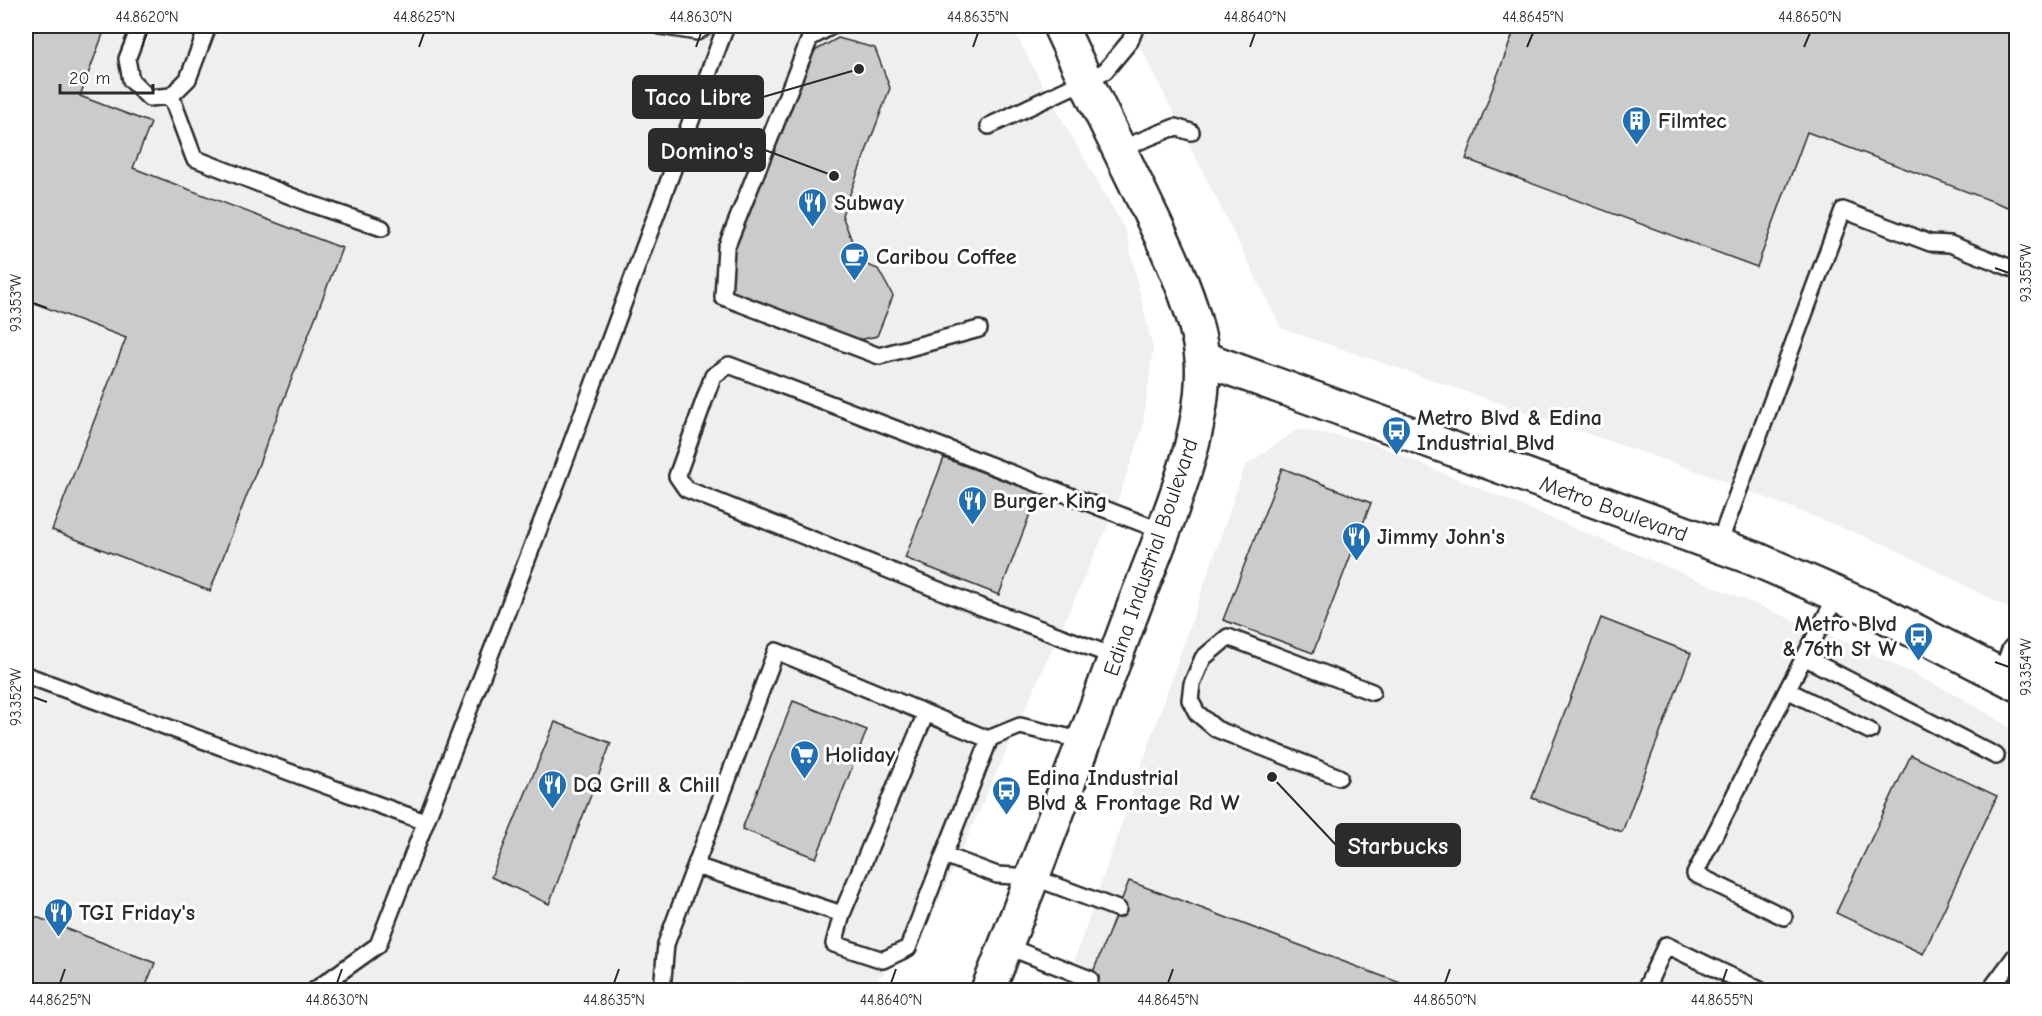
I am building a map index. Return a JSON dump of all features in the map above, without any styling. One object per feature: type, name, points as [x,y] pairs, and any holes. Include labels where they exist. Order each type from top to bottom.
[{"type":"street","name":"Edina Industrial Boulevard","points":[[988,990],[1085,741],[1162,531],[1192,440],[1201,396],[1202,358],[1192,316],[1173,262],[1060,26]]},
{"type":"street","name":"Metro Boulevard","points":[[1202,358],[1753,558],[2013,671]]},
{"type":"lane","points":[[140,26],[127,59],[131,80],[149,98],[171,96],[188,79],[208,26]]},
{"type":"lane","points":[[660,26],[697,32],[706,26]]},
{"type":"lane","points":[[315,990],[378,945],[559,477],[726,26]]},
{"type":"lane","points":[[832,26],[810,38],[726,249],[723,297],[879,356],[979,329]]},
{"type":"lane","points":[[989,126],[1105,71],[1130,41],[1136,26]]},
{"type":"lane","points":[[171,96],[194,158],[311,204],[382,228]]},
{"type":"lane","points":[[1120,149],[1174,127],[1191,132]]},
{"type":"lane","points":[[1718,546],[1843,210],[1930,243],[1950,244],[2016,270]]},
{"type":"lane","points":[[1116,657],[886,570],[686,489],[677,476],[713,376],[729,365],[1162,531]]},
{"type":"lane","points":[[1785,917],[1695,874],[1837,595]]},
{"type":"lane","points":[[1339,777],[1216,729],[1197,713],[1190,700],[1192,684],[1203,658],[1228,637],[1372,692]]},
{"type":"lane","points":[[662,990],[666,944],[776,651],[990,738],[1020,726],[1085,741]]},
{"type":"lane","points":[[1804,657],[1996,756]]},
{"type":"lane","points":[[26,675],[425,822]]},
{"type":"lane","points":[[1787,690],[1870,731]]},
{"type":"lane","points":[[926,713],[842,914],[834,944],[883,960],[908,948],[990,738]]},
{"type":"lane","points":[[944,855],[997,875],[1033,877],[1118,909]]},
{"type":"lane","points":[[696,866],[842,914]]},
{"type":"lane","points":[[1645,990],[1666,945],[1760,990]]},
{"type":"lane","points":[[1006,946],[1090,979]]},
{"type":"lane","points":[[1990,990],[2016,955]]},
{"type":"shaded area","points":[[26,26],[1012,26],[1044,88],[1126,231],[1153,350],[1142,431],[1112,516],[924,934],[867,990],[724,982],[658,990],[26,990]]},
{"type":"shaded area","points":[[1130,26],[2016,26],[2016,612],[1891,547],[1708,475],[1281,328]]},
{"type":"shaded area","points":[[1298,429],[1367,441],[1863,649],[1962,698],[2016,731],[2016,990],[1064,990],[1245,466]]},
{"type":"building","points":[[26,26],[106,26],[80,96],[151,123],[133,168],[342,248],[210,591],[52,530],[126,338],[26,300]]},
{"type":"building","name":"Filmtec","points":[[1516,26],[2016,26],[2016,210],[1807,132],[1757,267],[1466,159]]},
{"type":"building","points":[[838,38],[875,48],[890,88],[842,215],[860,262],[878,269],[893,296],[877,336],[850,342],[734,298],[725,271],[809,54]]},
{"type":"building","name":"Burger King","points":[[944,458],[1038,493],[999,595],[905,558]]},
{"type":"building","points":[[1282,468],[1371,503],[1313,653],[1223,620]]},
{"type":"building","points":[[1601,618],[1691,653],[1622,832],[1532,798]]},
{"type":"building","name":"Holiday","points":[[793,701],[867,730],[816,858],[742,829]]},
{"type":"building","name":"DQ Grill & Chill","points":[[555,722],[611,743],[549,904],[491,877]]},
{"type":"building","points":[[1911,755],[1997,796],[1923,954],[1836,913]]},
{"type":"building","points":[[1129,881],[1419,990],[1086,990]]},
{"type":"building","name":"TGI Friday's","points":[[26,913],[155,963],[144,990],[26,990]]},
{"type":"place","name":"Taco Libre","points":[[859,69]]},
{"type":"place","name":"Filmtec","points":[[1637,146]]},
{"type":"place","name":"Domino's","points":[[834,176]]},
{"type":"place","name":"Subway","points":[[813,228]]},
{"type":"place","name":"Caribou Coffee","points":[[855,282]]},
{"type":"place","name":"Metro Blvd & Edina Industrial Blvd","points":[[1396,456]]},
{"type":"place","name":"Burger King","points":[[972,526]]},
{"type":"place","name":"Jimmy John's","points":[[1356,562]]},
{"type":"place","name":"Metro Blvd & 76th St W","points":[[1918,662]]},
{"type":"place","name":"Starbucks","points":[[1272,777]]},
{"type":"place","name":"Holiday","points":[[804,780]]},
{"type":"place","name":"DQ Grill & Chill","points":[[552,810]]},
{"type":"place","name":"Edina Industrial Blvd & Frontage Rd W","points":[[1006,816]]},
{"type":"place","name":"TGI Friday's","points":[[58,938]]}]
